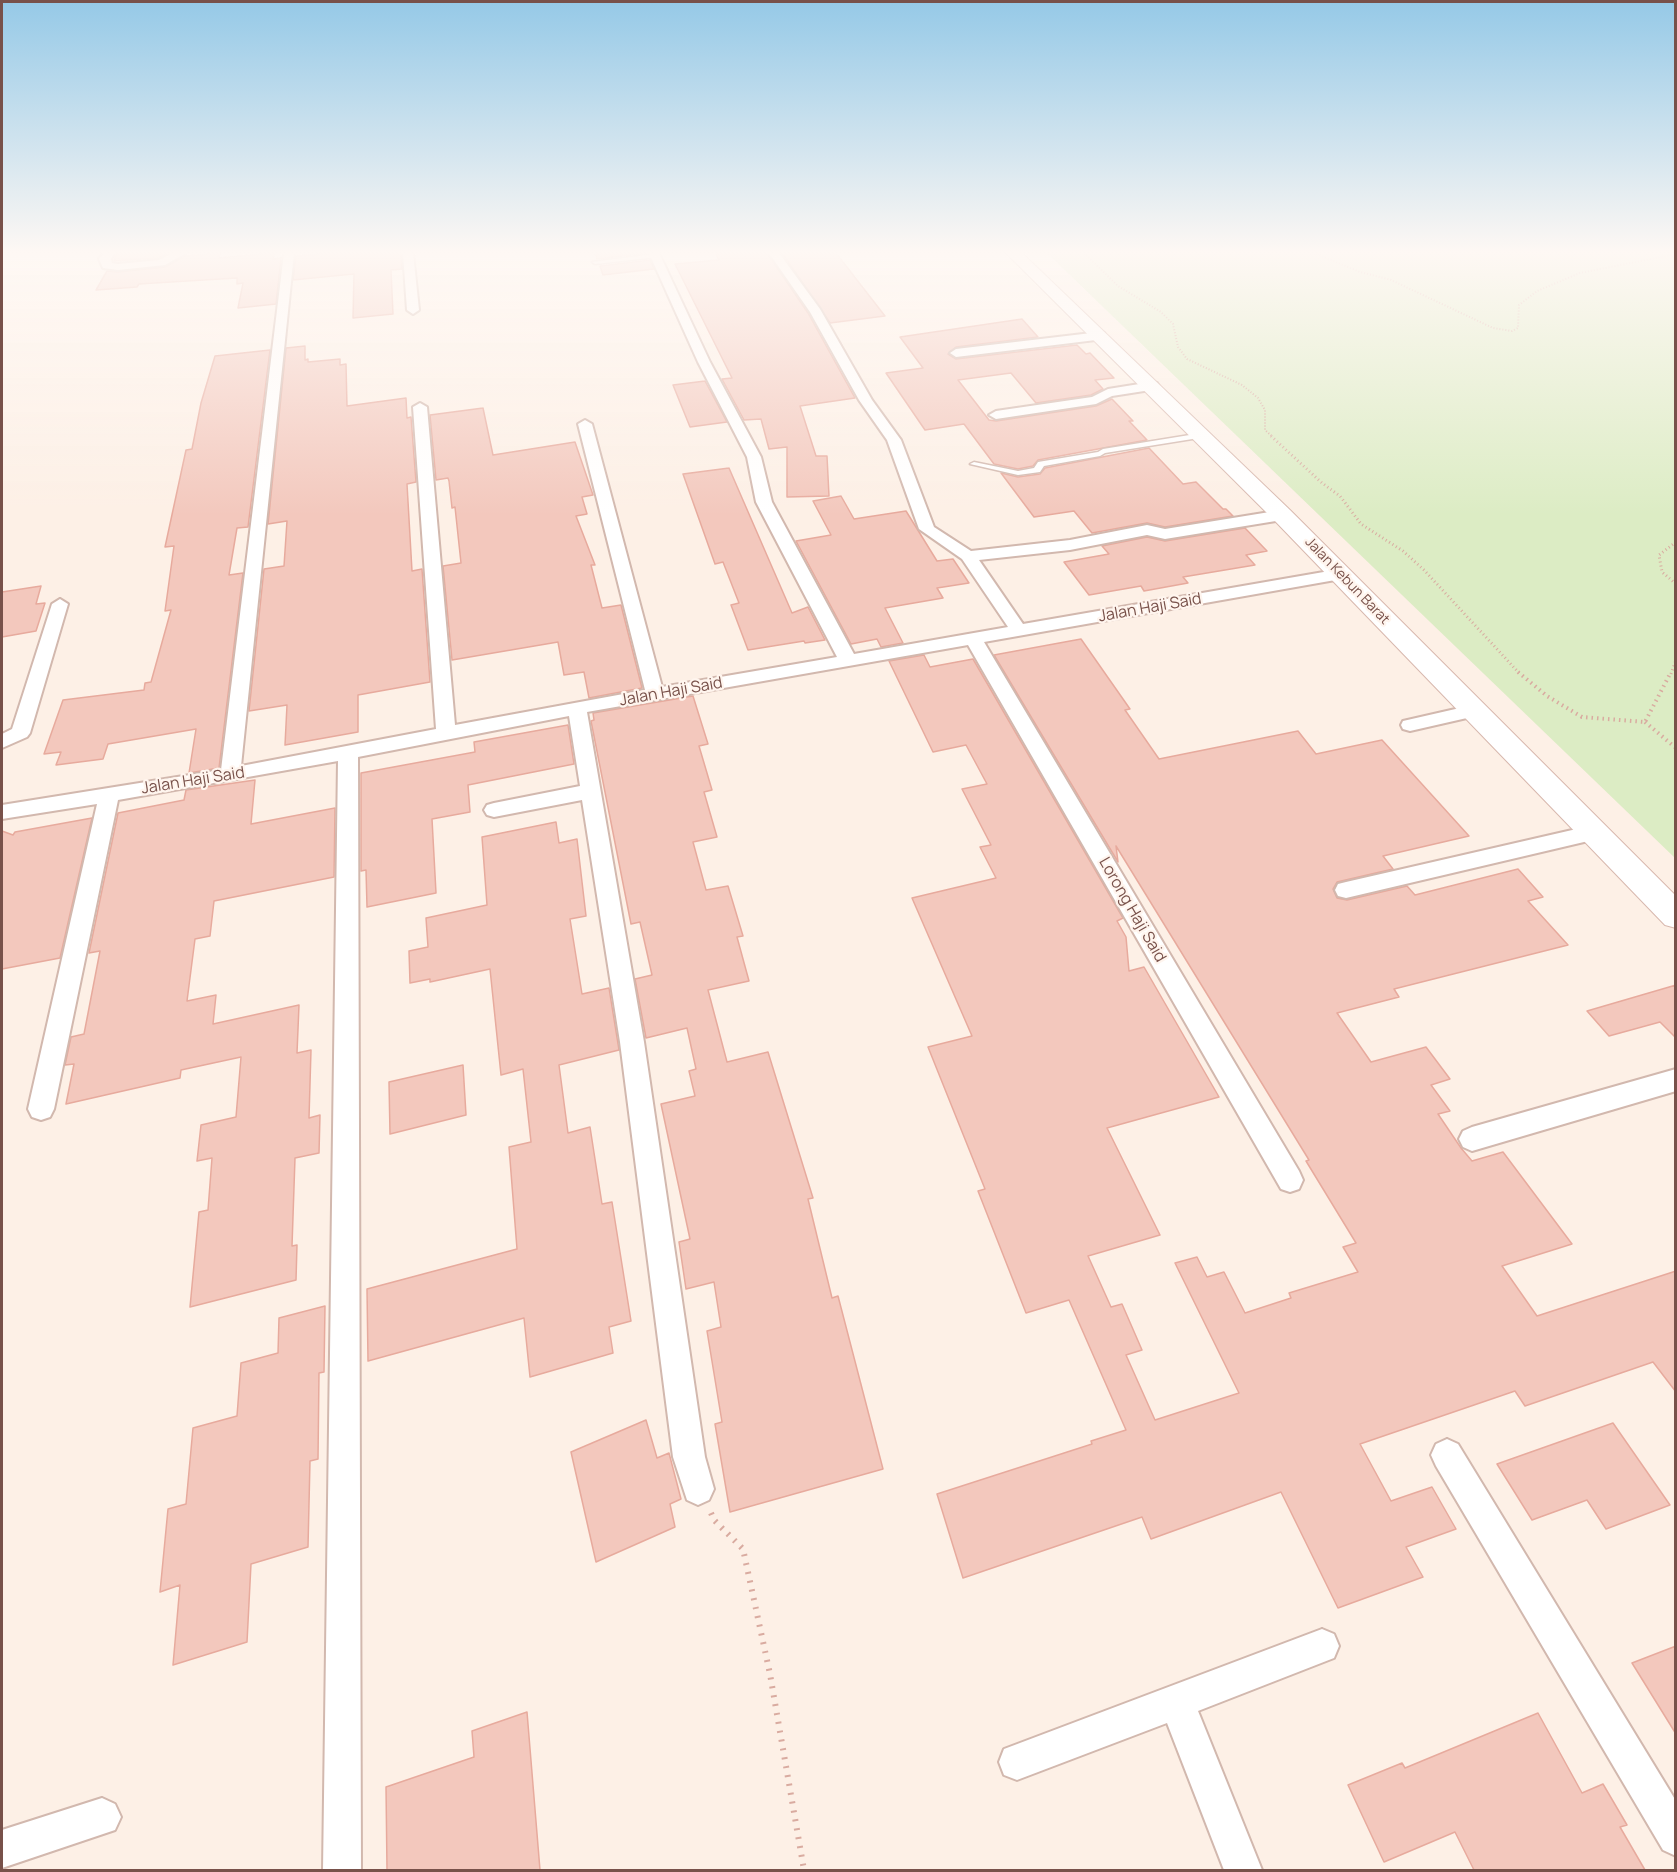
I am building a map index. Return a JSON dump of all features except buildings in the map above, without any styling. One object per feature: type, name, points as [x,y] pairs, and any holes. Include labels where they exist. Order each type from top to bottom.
[{"type":"main road","name":"Jalan Kebun Barat","points":[[1105,340],[1341,574],[1676,916]]},
{"type":"street","points":[[230,775],[279,340]]},
{"type":"street","points":[[694,340],[754,457],[764,502],[849,662]]},
{"type":"street","points":[[832,340],[866,400],[894,440],[927,529],[968,556],[1020,632]]},
{"type":"street","points":[[956,353],[1063,340]]},
{"type":"street","points":[[996,415],[1096,400],[1108,393],[1152,386]]},
{"type":"street","points":[[420,407],[446,734]]},
{"type":"street","points":[[585,424],[655,695]]},
{"type":"street","points":[[968,556],[1070,545],[1147,530],[1166,534],[1282,515]]},
{"type":"street","name":"Jalan Haji Said","points":[[2,812],[230,775],[577,708],[1341,574]]},
{"type":"street","points":[[2,742],[20,734],[60,604]]},
{"type":"street","name":"Lorong Haji Said","points":[[974,640],[1290,1180]]},
{"type":"street","points":[[577,708],[632,1042],[689,1456],[698,1489]]},
{"type":"street","points":[[1410,725],[1473,711]]},
{"type":"street","points":[[342,1870],[348,754]]},
{"type":"street","points":[[494,810],[590,791]]},
{"type":"street","points":[[41,1109],[109,794]]},
{"type":"street","points":[[1346,890],[1594,832]]},
{"type":"street","points":[[1472,1139],[1676,1080]]},
{"type":"street","points":[[1447,1455],[1676,1838]]},
{"type":"street","points":[[1017,1762],[1323,1646]]},
{"type":"street","points":[[1177,1702],[1243,1870]]},
{"type":"street","points":[[2,1849],[102,1817]]},
{"type":"lane","points":[[974,464],[1017,473],[1037,470],[1041,464],[1100,454],[1103,451],[1202,435]]},
{"type":"path","points":[[1177,340],[1178,347],[1187,359],[1242,385],[1258,398],[1265,410],[1264,430],[1322,483],[1340,496],[1361,524],[1403,551],[1424,570],[1456,602],[1514,669],[1530,683],[1582,717],[1645,722],[1676,748]]},
{"type":"path","points":[[1676,542],[1659,555],[1662,572],[1676,584]]},
{"type":"path","points":[[1645,722],[1667,684],[1676,660]]},
{"type":"path","points":[[698,1489],[714,1520],[742,1549],[770,1674],[804,1870]]},
{"type":"green space","points":[[1138,340],[1675,340],[1675,858]]}]
